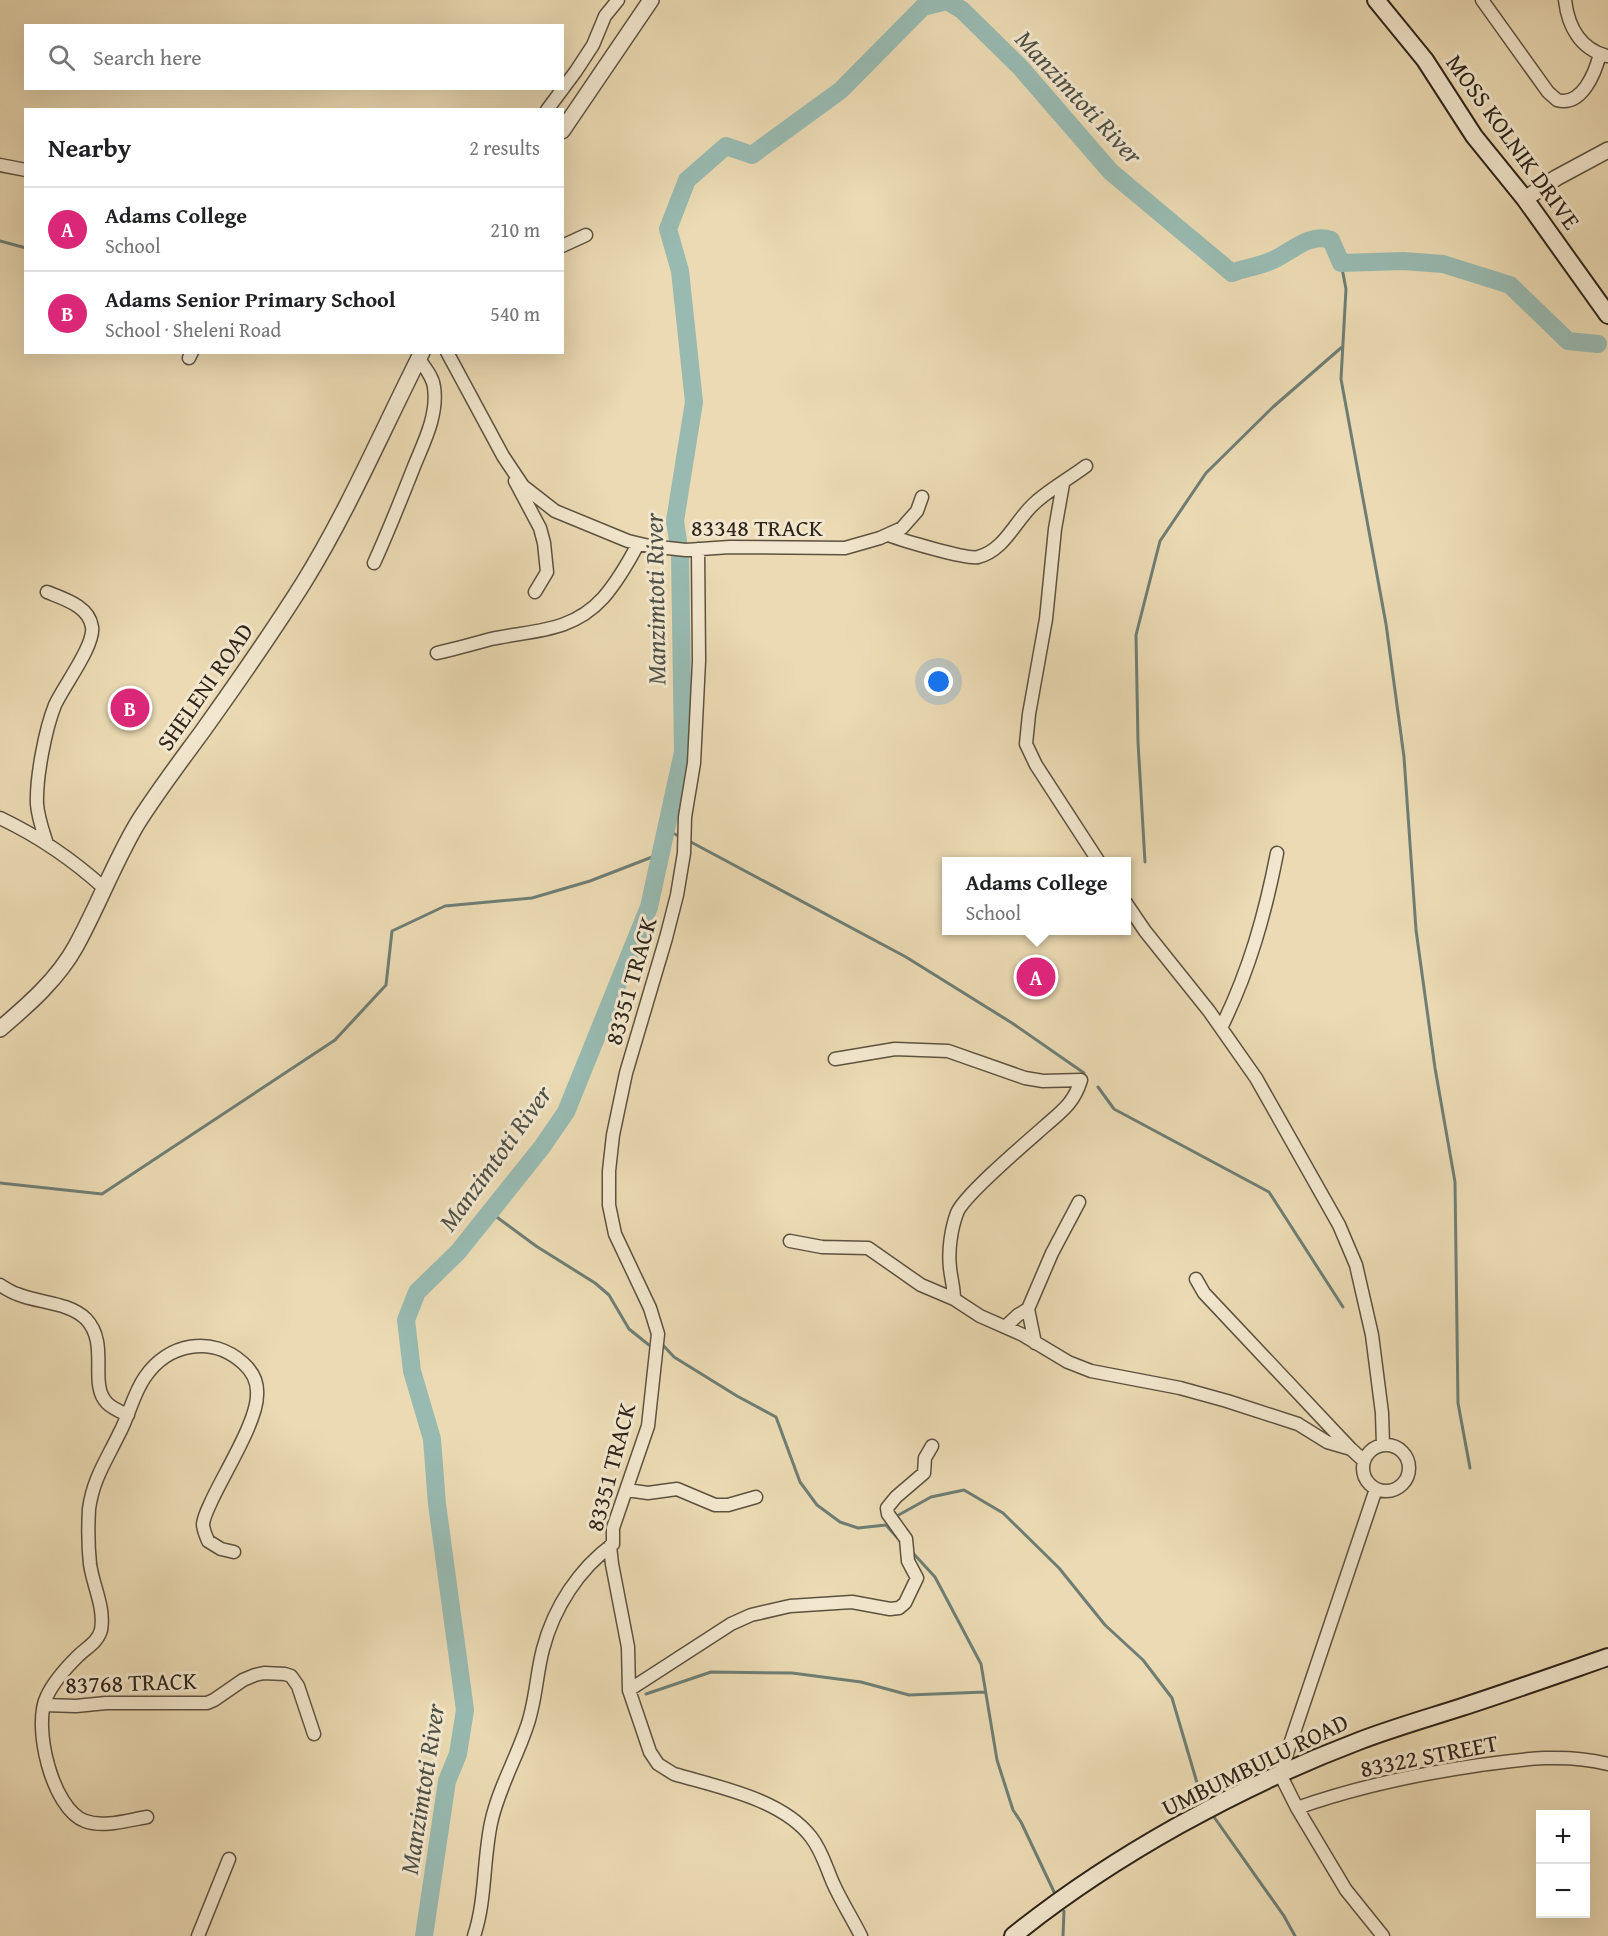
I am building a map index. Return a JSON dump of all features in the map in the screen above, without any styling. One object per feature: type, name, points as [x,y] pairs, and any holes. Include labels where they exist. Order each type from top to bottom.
[{"type":"main road","name":"MOSS KOLNIK DRIVE","points":[[1376,0],[1425,60],[1474,136],[1525,199],[1608,315]]},
{"type":"main road","name":"UMBUMBULU ROAD","points":[[1013,1936],[1035,1918],[1124,1857],[1280,1774],[1362,1740],[1608,1657]]},
{"type":"street","points":[[564,88],[593,45],[605,16],[618,0]]},
{"type":"street","points":[[564,128],[651,0]]},
{"type":"street","points":[[1482,0],[1548,93],[1557,100],[1568,101],[1582,91],[1593,77],[1604,55],[1587,45],[1573,31],[1568,18],[1566,0]]},
{"type":"street","points":[[549,108],[562,90]]},
{"type":"street","points":[[1525,199],[1556,178],[1608,150]]},
{"type":"street","points":[[0,165],[24,170]]},
{"type":"street","points":[[564,245],[586,236]]},
{"type":"street","name":"83348 TRACK","points":[[448,354],[512,471],[523,486],[555,511],[602,532],[638,544],[664,549],[845,548],[889,535],[902,528],[917,511],[922,497]]},
{"type":"street","points":[[374,563],[397,512],[425,439],[435,405],[434,386],[421,356]]},
{"type":"street","name":"SHELENI ROAD","points":[[0,1029],[35,998],[58,973],[75,947],[121,853],[156,795],[252,662],[304,581],[339,519],[421,356]]},
{"type":"street","points":[[889,535],[969,558],[980,557],[998,545],[1038,500],[1086,466]]},
{"type":"street","points":[[512,471],[519,491],[540,528],[544,543],[548,572],[535,592]]},
{"type":"street","points":[[1062,484],[1046,619],[1026,744],[1036,765],[1096,857]]},
{"type":"street","points":[[437,653],[493,639],[563,626],[601,600],[615,583],[638,544]]},
{"type":"street","name":"83351 TRACK","points":[[692,549],[699,661],[694,763],[686,816],[684,854],[666,938],[626,1073],[613,1135],[609,1171],[609,1205],[615,1234],[650,1308],[658,1334],[648,1426],[613,1528],[613,1544],[610,1546],[612,1564],[628,1647],[629,1690],[650,1752],[658,1764],[674,1774],[749,1796],[782,1812],[810,1834],[824,1857],[833,1884],[861,1936]]},
{"type":"street","points":[[46,844],[37,804],[38,779],[47,726],[92,635],[86,614],[79,606],[47,592]]},
{"type":"street","points":[[0,818],[46,844],[82,869],[104,888]]},
{"type":"street","points":[[1221,1028],[1240,989],[1257,937],[1277,853]]},
{"type":"street","points":[[1131,911],[1145,932],[1221,1028],[1256,1078],[1339,1225],[1356,1265],[1379,1376],[1383,1413],[1383,1445]]},
{"type":"street","points":[[835,1059],[895,1049],[948,1051],[1025,1078],[1044,1081],[1081,1080],[1073,1101],[959,1208],[950,1249],[954,1299]]},
{"type":"street","points":[[1035,1343],[1028,1309],[1052,1253],[1078,1202]]},
{"type":"street","points":[[790,1241],[822,1247],[868,1248],[921,1285],[954,1299],[980,1316],[1005,1327],[1068,1362],[1091,1371],[1180,1388],[1227,1401],[1298,1424],[1327,1442],[1351,1449]]},
{"type":"street","points":[[1196,1280],[1204,1293],[1364,1461]]},
{"type":"street","points":[[0,1285],[16,1294],[70,1309],[87,1320],[96,1335],[99,1346],[102,1396],[112,1407],[128,1414]]},
{"type":"street","points":[[1005,1327],[1028,1309]]},
{"type":"street","points":[[147,1817],[99,1824],[75,1817],[55,1786],[47,1759],[42,1721],[48,1693],[55,1682],[100,1634],[101,1607],[90,1565],[88,1531],[90,1504],[99,1471],[120,1434],[146,1376],[157,1362],[182,1348],[193,1345],[219,1348],[242,1361],[249,1369],[256,1385],[256,1407],[214,1494],[203,1523],[208,1541],[221,1549],[234,1552]]},
{"type":"street","points":[[1383,1445],[1396,1447],[1408,1462],[1408,1475],[1395,1490],[1376,1489],[1370,1485],[1364,1474],[1364,1461],[1371,1450],[1383,1445]]},
{"type":"street","points":[[629,1690],[731,1624],[751,1615],[789,1606],[852,1602],[895,1610],[903,1606],[916,1582],[916,1575],[908,1561],[906,1539],[888,1514],[887,1508],[896,1497],[924,1473],[925,1458],[932,1446]]},
{"type":"street","points":[[627,1490],[648,1493],[677,1489],[715,1505],[728,1505],[756,1497]]},
{"type":"street","points":[[1376,1489],[1280,1774],[1297,1808],[1346,1890],[1383,1936]]},
{"type":"street","points":[[474,1936],[479,1921],[484,1871],[496,1802],[526,1729],[547,1639],[563,1600],[581,1574],[596,1557],[613,1544]]},
{"type":"street","name":"83768 TRACK","points":[[44,1705],[207,1702],[214,1700],[243,1680],[264,1673],[276,1672],[291,1676],[298,1686],[314,1734]]},
{"type":"street","name":"83322 STREET","points":[[1297,1808],[1422,1773],[1532,1758],[1564,1757],[1608,1764]]},
{"type":"street","points":[[198,1936],[229,1859]]},
{"type":"waterway","name":"Manzimtoti River","points":[[424,1936],[447,1781],[458,1754],[465,1710],[437,1504],[432,1439],[412,1371],[406,1320],[417,1292],[458,1252],[542,1147],[566,1112],[649,907],[683,752],[680,554],[675,521],[694,402],[680,271],[668,229],[687,180],[726,146],[752,155],[841,90],[923,7],[947,1],[962,10],[1020,67],[1111,172],[1232,273],[1263,264],[1301,244],[1323,238],[1331,240],[1341,263],[1403,261],[1443,264],[1510,285],[1568,341],[1598,344]]},
{"type":"waterway","points":[[0,241],[24,247]]},
{"type":"waterway","points":[[1341,263],[1346,289],[1341,379],[1386,624],[1404,757],[1416,930],[1435,1068],[1455,1182],[1458,1403],[1470,1468]]},
{"type":"waterway","points":[[1145,862],[1138,742],[1136,635],[1160,541],[1206,473],[1273,407],[1342,347]]},
{"type":"waterway","points":[[666,829],[680,837]]},
{"type":"waterway","points":[[689,841],[906,957],[1012,1023],[1084,1073]]},
{"type":"waterway","points":[[0,1183],[102,1194],[335,1040],[386,985],[392,931],[445,906],[532,898],[590,881],[660,854]]},
{"type":"waterway","points":[[1098,1087],[1114,1109],[1269,1192],[1343,1307]]},
{"type":"waterway","points":[[490,1212],[536,1246],[595,1283],[609,1295],[629,1329],[649,1345]]},
{"type":"waterway","points":[[661,1343],[674,1357],[776,1417],[800,1482],[817,1505],[840,1522],[858,1528],[886,1525],[902,1543]]},
{"type":"waterway","points":[[895,1517],[931,1497],[964,1490],[1003,1513],[1059,1568],[1105,1625],[1143,1660],[1172,1698],[1203,1803]]},
{"type":"waterway","points":[[912,1552],[935,1577],[981,1664],[997,1760],[1013,1810],[1056,1896]]},
{"type":"waterway","points":[[646,1694],[711,1672],[792,1673],[861,1682],[909,1695],[985,1692]]},
{"type":"waterway","points":[[1214,1817],[1284,1916],[1295,1936]]},
{"type":"waterway","points":[[1063,1936],[1064,1911]]},
{"type":"place","name":"Adams Senior Primary School","points":[[130,708]]},
{"type":"place","name":"Adams College","points":[[1036,977]]}]
